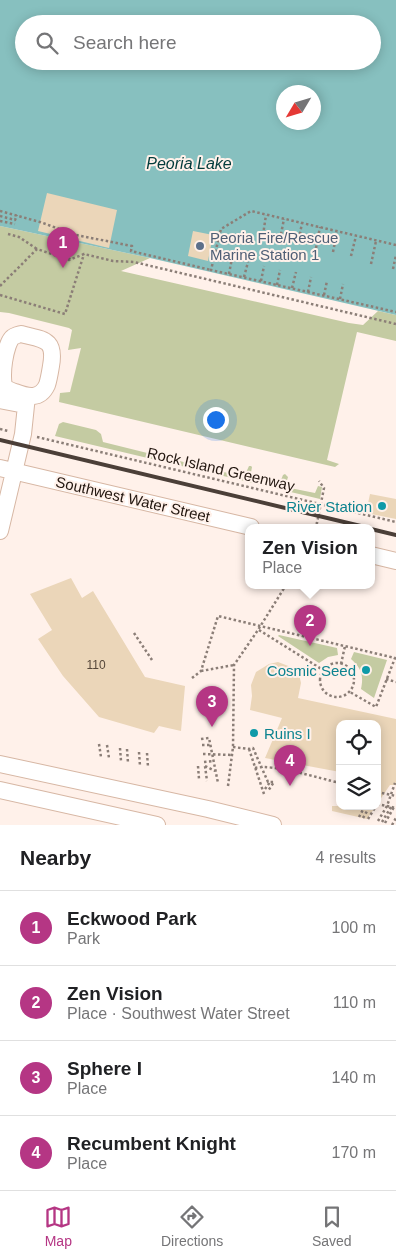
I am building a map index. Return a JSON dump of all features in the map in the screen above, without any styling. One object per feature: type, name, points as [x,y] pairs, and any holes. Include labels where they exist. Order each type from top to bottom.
[{"type":"street","points":[[0,400],[26,401],[23,434],[7,469],[0,531]]},
{"type":"street","name":"Southwest Water Street","points":[[7,469],[245,526]]},
{"type":"street","points":[[375,556],[396,561]]},
{"type":"street","points":[[0,764],[208,809],[250,822],[273,825]]},
{"type":"street","points":[[0,790],[158,825]]},
{"type":"path","points":[[0,210],[76,235],[132,246],[131,251],[396,312]]},
{"type":"path","points":[[211,270],[221,229],[251,211],[396,245]]},
{"type":"path","points":[[263,234],[266,214]]},
{"type":"path","points":[[0,216],[15,220],[17,215]]},
{"type":"path","points":[[280,239],[284,219]]},
{"type":"path","points":[[0,221],[15,224]]},
{"type":"path","points":[[298,244],[302,223]]},
{"type":"path","points":[[316,248],[320,227]]},
{"type":"path","points":[[333,252],[337,231]]},
{"type":"path","points":[[8,234],[19,237],[37,249],[69,260],[84,254],[113,261],[134,262],[396,324]]},
{"type":"path","points":[[69,260],[76,235]]},
{"type":"path","points":[[351,256],[356,236]]},
{"type":"path","points":[[372,264],[376,241]]},
{"type":"path","points":[[0,286],[37,249]]},
{"type":"path","points":[[0,295],[66,314],[84,254]]},
{"type":"path","points":[[393,269],[396,255]]},
{"type":"path","points":[[228,274],[232,258]]},
{"type":"path","points":[[244,278],[248,262]]},
{"type":"path","points":[[261,281],[264,266]]},
{"type":"path","points":[[277,285],[280,270]]},
{"type":"path","points":[[292,288],[296,272]]},
{"type":"path","points":[[308,292],[311,277]]},
{"type":"path","points":[[324,295],[327,281]]},
{"type":"path","points":[[340,299],[343,284]]},
{"type":"path","name":"Rock Island Greenway","points":[[40,438],[396,522]]},
{"type":"path","points":[[316,524],[324,488],[319,481]]},
{"type":"path","points":[[228,786],[233,747],[234,666],[283,589]]},
{"type":"path","points":[[201,671],[218,616],[395,658],[376,706],[350,692]]},
{"type":"path","points":[[258,630],[323,670]]},
{"type":"path","points":[[134,632],[152,660]]},
{"type":"path","points":[[341,664],[345,646]]},
{"type":"path","points":[[332,664],[341,664],[348,667],[354,676],[353,687],[350,692],[340,697],[335,697],[325,692],[320,681],[323,670],[332,664]]},
{"type":"path","points":[[192,678],[201,671],[234,666]]},
{"type":"path","points":[[386,680],[396,682]]},
{"type":"path","points":[[201,739],[209,738],[218,783]]},
{"type":"path","points":[[99,744],[101,757]]},
{"type":"path","points":[[107,745],[109,758]]},
{"type":"path","points":[[202,746],[210,745]]},
{"type":"path","points":[[233,747],[253,748],[269,781]]},
{"type":"path","points":[[120,748],[121,761]]},
{"type":"path","points":[[127,749],[128,763]]},
{"type":"path","points":[[249,749],[264,794]]},
{"type":"path","points":[[139,752],[140,766]]},
{"type":"path","points":[[147,753],[148,768]]},
{"type":"path","points":[[251,754],[255,753]]},
{"type":"path","points":[[203,754],[232,755]]},
{"type":"path","points":[[253,762],[258,760]]},
{"type":"path","points":[[204,762],[214,761]]},
{"type":"path","points":[[198,766],[199,779]]},
{"type":"path","points":[[207,781],[205,766],[216,772]]},
{"type":"path","points":[[255,768],[261,766],[336,782]]},
{"type":"path","points":[[258,776],[265,774]]},
{"type":"path","points":[[260,783],[274,782],[267,790]]},
{"type":"path","points":[[383,822],[392,807],[395,783]]},
{"type":"path","points":[[381,793],[396,796]]},
{"type":"path","points":[[378,821],[392,807]]},
{"type":"path","points":[[359,817],[363,810]]},
{"type":"path","points":[[363,818],[368,810]]},
{"type":"path","points":[[368,819],[373,810]]},
{"type":"path","points":[[392,825],[396,818]]},
{"type":"green space","points":[[0,226],[150,258],[121,271],[349,323],[363,325],[378,311],[396,315],[396,341],[357,332],[327,460],[339,464],[335,467],[59,402],[60,393],[70,392],[81,348],[68,350],[72,330],[69,328],[0,312]]},
{"type":"green space","points":[[63,422],[96,430],[101,434],[103,442],[244,477],[249,466],[252,467],[250,478],[279,485],[285,474],[288,477],[285,487],[315,493],[318,486],[322,487],[320,499],[55,436],[59,424]]},
{"type":"green space","points":[[279,635],[337,648],[338,655],[328,657],[319,663]]},
{"type":"green space","points":[[354,652],[387,660],[374,698],[361,689],[361,672],[351,659]]},
{"type":"water","name":"Peoria Lake","points":[[0,0],[396,0],[396,315],[150,258],[0,226]]},
{"type":"building","points":[[47,193],[117,210],[109,248],[38,231]]},
{"type":"building","name":"Peoria Fire/Rescue Marine Station 1","points":[[193,231],[213,235],[208,261],[188,256]]},
{"type":"building","name":"River Station","points":[[370,494],[396,499],[396,519],[366,513]]},
{"type":"building","points":[[71,578],[82,598],[93,591],[145,677],[185,686],[181,731],[159,726],[154,733],[99,717],[63,676],[38,639],[52,630],[30,594]]},
{"type":"building","points":[[278,662],[291,667],[299,674],[301,683],[298,698],[396,719],[396,785],[390,785],[381,798],[381,720],[336,720],[336,771],[265,758],[282,718],[250,710],[251,685],[256,672],[269,664]]},
{"type":"building","points":[[332,806],[336,806],[336,810],[373,810],[367,819],[332,811]]},
{"type":"railway","points":[[0,440],[352,524]]},
{"type":"railway","points":[[375,530],[396,535]]},
{"type":"place","name":"Peoria Fire/Rescue Marine Station 1","points":[[200,246]]},
{"type":"place","name":"Eckwood Park","points":[[63,268]]},
{"type":"place","name":"River Station","points":[[382,506]]},
{"type":"place","name":"Zen Vision","points":[[310,646]]},
{"type":"place","name":"Cosmic Seed","points":[[366,670]]},
{"type":"place","name":"Sphere I","points":[[212,727]]},
{"type":"place","name":"Ruins I","points":[[254,733]]},
{"type":"place","name":"Recumbent Knight","points":[[290,786]]}]
